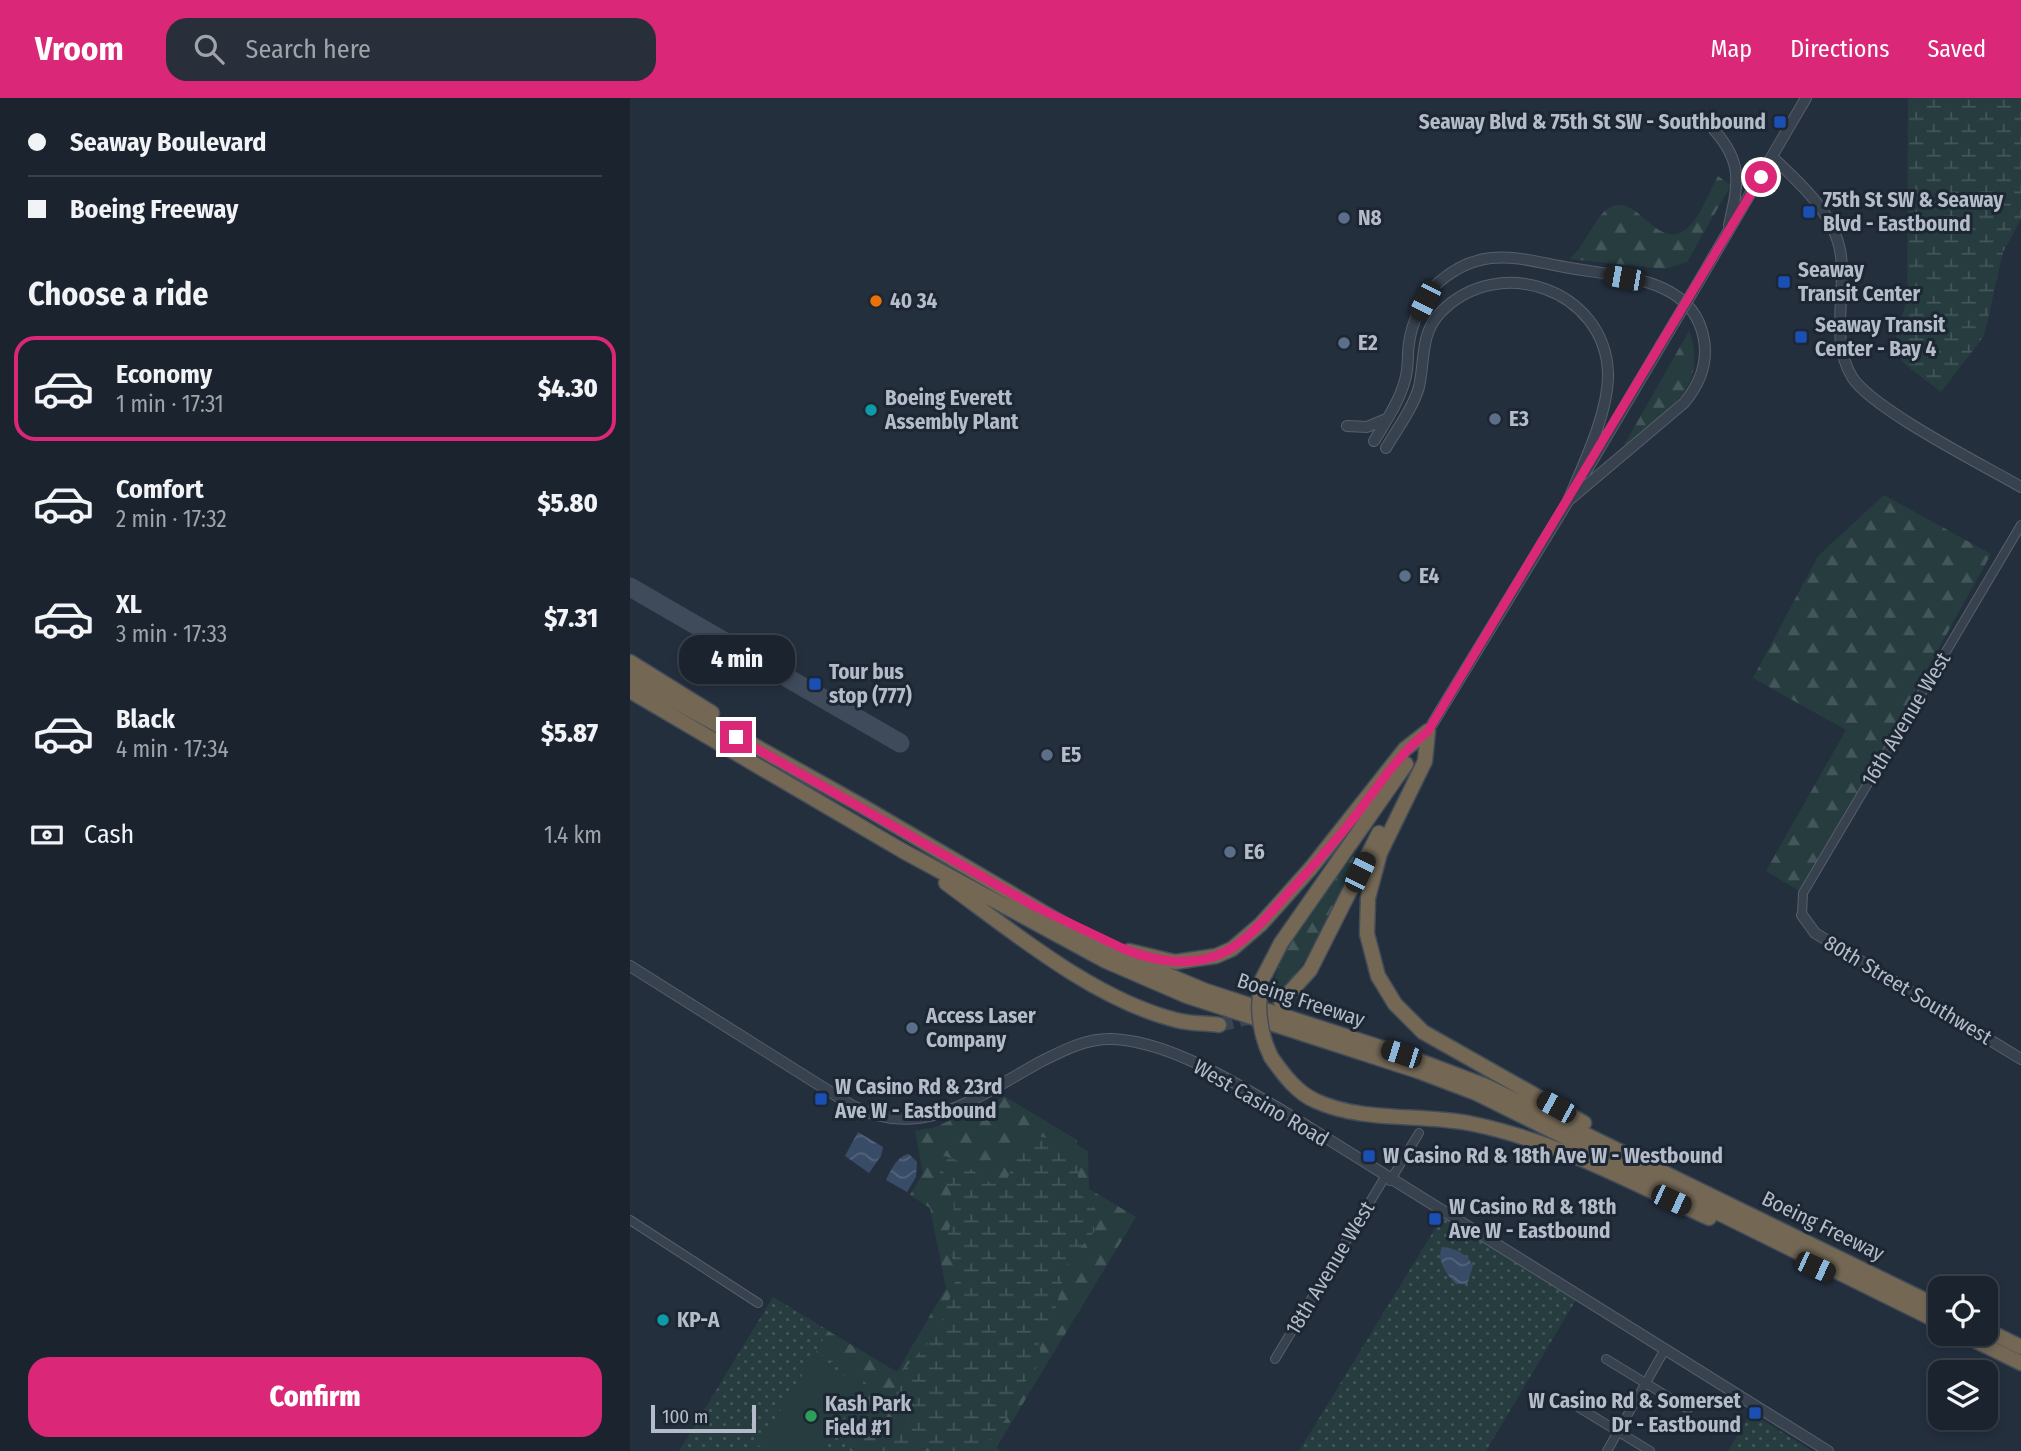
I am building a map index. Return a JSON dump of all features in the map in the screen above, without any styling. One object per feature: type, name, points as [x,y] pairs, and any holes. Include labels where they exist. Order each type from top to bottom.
[{"type":"highway","points":[[630,662],[862,806]]},
{"type":"highway","name":"Boeing Freeway","points":[[630,676],[862,806],[1034,906],[1076,934],[1172,979],[1401,1054],[1486,1086],[1698,1187],[1928,1302]]},
{"type":"highway","name":"Boeing Freeway","points":[[630,693],[903,851],[1085,950],[1155,983],[1418,1071],[1511,1109],[1928,1318]]},
{"type":"highway","points":[[1034,906],[1139,955],[1175,961],[1216,956],[1232,948],[1261,924],[1355,816],[1405,749],[1428,731]]},
{"type":"highway","points":[[1428,731],[1276,950],[1262,981],[1258,1006],[1259,1023],[1271,1057],[1296,1087],[1321,1103],[1350,1111],[1476,1124],[1547,1146],[1600,1167],[1928,1318]]},
{"type":"highway","points":[[1281,1002],[1310,970],[1428,731]]},
{"type":"highway","points":[[1428,731],[1425,761],[1380,853],[1368,898],[1369,946],[1386,991],[1408,1020],[1423,1032],[1698,1187]]},
{"type":"highway","points":[[903,851],[995,919],[1110,993],[1176,1020],[1219,1024]]},
{"type":"highway","points":[[1998,1336],[2021,1347]]},
{"type":"highway","points":[[1986,1346],[2021,1363]]},
{"type":"street","points":[[1428,731],[1807,98]]},
{"type":"street","points":[[1714,130],[1725,143],[1737,172],[1726,236]]},
{"type":"street","points":[[1772,157],[1810,195],[1837,238],[1843,284],[1841,344],[1852,378],[1876,402],[2021,487]]},
{"type":"street","points":[[1374,441],[1406,377],[1408,345],[1414,322],[1434,288],[1461,267],[1482,259],[1511,258],[1666,288],[1693,312],[1703,335],[1704,359],[1698,383],[1684,403],[1568,501]]},
{"type":"street","points":[[1386,448],[1418,388],[1425,340],[1437,316],[1461,296],[1484,286],[1509,282],[1537,285],[1559,294],[1585,315],[1598,336],[1606,359],[1607,384],[1604,397],[1588,452],[1568,501]]},
{"type":"street","points":[[1347,426],[1367,426],[1387,419]]},
{"type":"street","name":"16th Avenue West","points":[[1802,915],[1803,893],[2021,525]]},
{"type":"street","name":"80th Street Southwest","points":[[1802,915],[1815,933],[2021,1059]]},
{"type":"street","name":"West Casino Road","points":[[630,965],[851,1105],[884,1119],[912,1121],[944,1114],[1066,1048],[1109,1038],[1128,1040],[1172,1055],[1233,1083],[1828,1451]]},
{"type":"street","name":"18th Avenue West","points":[[1275,1359],[1419,1133]]},
{"type":"street","points":[[630,1220],[758,1303]]},
{"type":"street","points":[[1607,1451],[1664,1351]]},
{"type":"street","points":[[1605,1359],[1688,1409]]},
{"type":"street","points":[[1578,1407],[1650,1451]]},
{"type":"green space","points":[[1908,98],[2021,98],[2021,219],[2003,252],[1984,336],[1941,392],[1907,366],[1893,350],[1907,298]]},
{"type":"green space","points":[[1718,176],[1731,185],[1687,262],[1665,269],[1569,259],[1601,215],[1613,206],[1623,205],[1632,209],[1668,234],[1678,233],[1689,227]]},
{"type":"green space","points":[[1689,331],[1694,351],[1693,369],[1688,385],[1667,412],[1623,447]]},
{"type":"green space","points":[[1884,495],[1991,554],[1803,893],[1766,871],[1846,730],[1753,678],[1818,556]]},
{"type":"green space","points":[[1358,849],[1332,910],[1311,950],[1286,986],[1271,1000],[1274,980],[1292,941]]},
{"type":"green space","points":[[1004,1096],[1077,1140],[1076,1144],[1088,1151],[1089,1189],[1136,1217],[996,1448],[1001,1451],[850,1451],[848,1421],[868,1384],[816,1352],[828,1331],[897,1372],[946,1288],[930,1208],[910,1195],[923,1173],[915,1131],[936,1127],[965,1113],[977,1120],[993,1116],[995,1101]]},
{"type":"green space","points":[[1038,1136],[1055,1140],[1078,1160],[1078,1191],[1097,1211],[1094,1232],[1067,1264],[1054,1315],[1036,1330],[1041,1355],[1034,1373],[1014,1393],[1006,1419],[981,1451],[941,1451],[932,1444],[913,1443],[908,1451],[861,1451],[861,1447],[880,1442],[890,1446],[893,1437],[885,1423],[891,1417],[906,1422],[909,1415],[899,1401],[896,1389],[899,1377],[935,1335],[955,1282],[957,1273],[948,1241],[953,1200],[939,1169],[937,1155],[960,1162],[993,1184],[1007,1180],[1017,1153]]},
{"type":"green space","points":[[1444,1214],[1577,1298],[1486,1451],[1299,1451]]},
{"type":"green space","points":[[773,1297],[1003,1437],[996,1448],[1001,1451],[679,1451]]},
{"type":"green space","name":"Kash Park Field #1","points":[[814,1356],[863,1387],[823,1451],[768,1451],[758,1445]]},
{"type":"green space","points":[[1751,1413],[1812,1451],[1728,1451]]},
{"type":"water","points":[[858,1132],[883,1147],[881,1156],[869,1173],[845,1156]]},
{"type":"water","points":[[909,1154],[917,1162],[916,1177],[907,1192],[886,1180],[898,1160]]},
{"type":"water","points":[[1442,1247],[1460,1252],[1471,1262],[1473,1266],[1467,1284],[1456,1284],[1446,1271],[1440,1257]]},
{"type":"taxiway","points":[[630,587],[900,743]]},
{"type":"tunnel","points":[[1219,1025],[1259,1015]]},
{"type":"place","name":"Seaway Blvd & 75th St SW - Southbound","points":[[1780,122]]},
{"type":"place","name":"75th St SW & Seaway Blvd - Eastbound","points":[[1809,212]]},
{"type":"place","name":"N8","points":[[1344,218]]},
{"type":"place","name":"Seaway Transit Center","points":[[1784,282]]},
{"type":"place","name":"40 34","points":[[876,301]]},
{"type":"place","name":"Seaway Transit Center - Bay 4","points":[[1801,337]]},
{"type":"place","name":"E2","points":[[1344,343]]},
{"type":"place","name":"Boeing Everett Assembly Plant","points":[[871,410]]},
{"type":"place","name":"E3","points":[[1495,419]]},
{"type":"place","name":"E4","points":[[1405,576]]},
{"type":"place","name":"Tour bus stop (777)","points":[[815,684]]},
{"type":"place","name":"E5","points":[[1047,755]]},
{"type":"place","name":"E6","points":[[1230,852]]},
{"type":"place","name":"Access Laser Company","points":[[912,1028]]},
{"type":"place","name":"W Casino Rd & 23rd Ave W - Eastbound","points":[[821,1099]]},
{"type":"place","name":"W Casino Rd & 18th Ave W - Westbound","points":[[1369,1156]]},
{"type":"place","name":"W Casino Rd & 18th Ave W - Eastbound","points":[[1435,1219]]},
{"type":"place","name":"KP-A","points":[[663,1320]]},
{"type":"place","name":"W Casino Rd & Somerset Dr - Eastbound","points":[[1755,1413]]},
{"type":"place","name":"Kash Park Field #1","points":[[811,1416]]},
{"type":"route","points":[[736,737],[862,806],[1034,906],[1124,949],[1159,960],[1195,961],[1216,956],[1232,948],[1261,924],[1355,816],[1405,749],[1428,731],[1761,177]]}]
